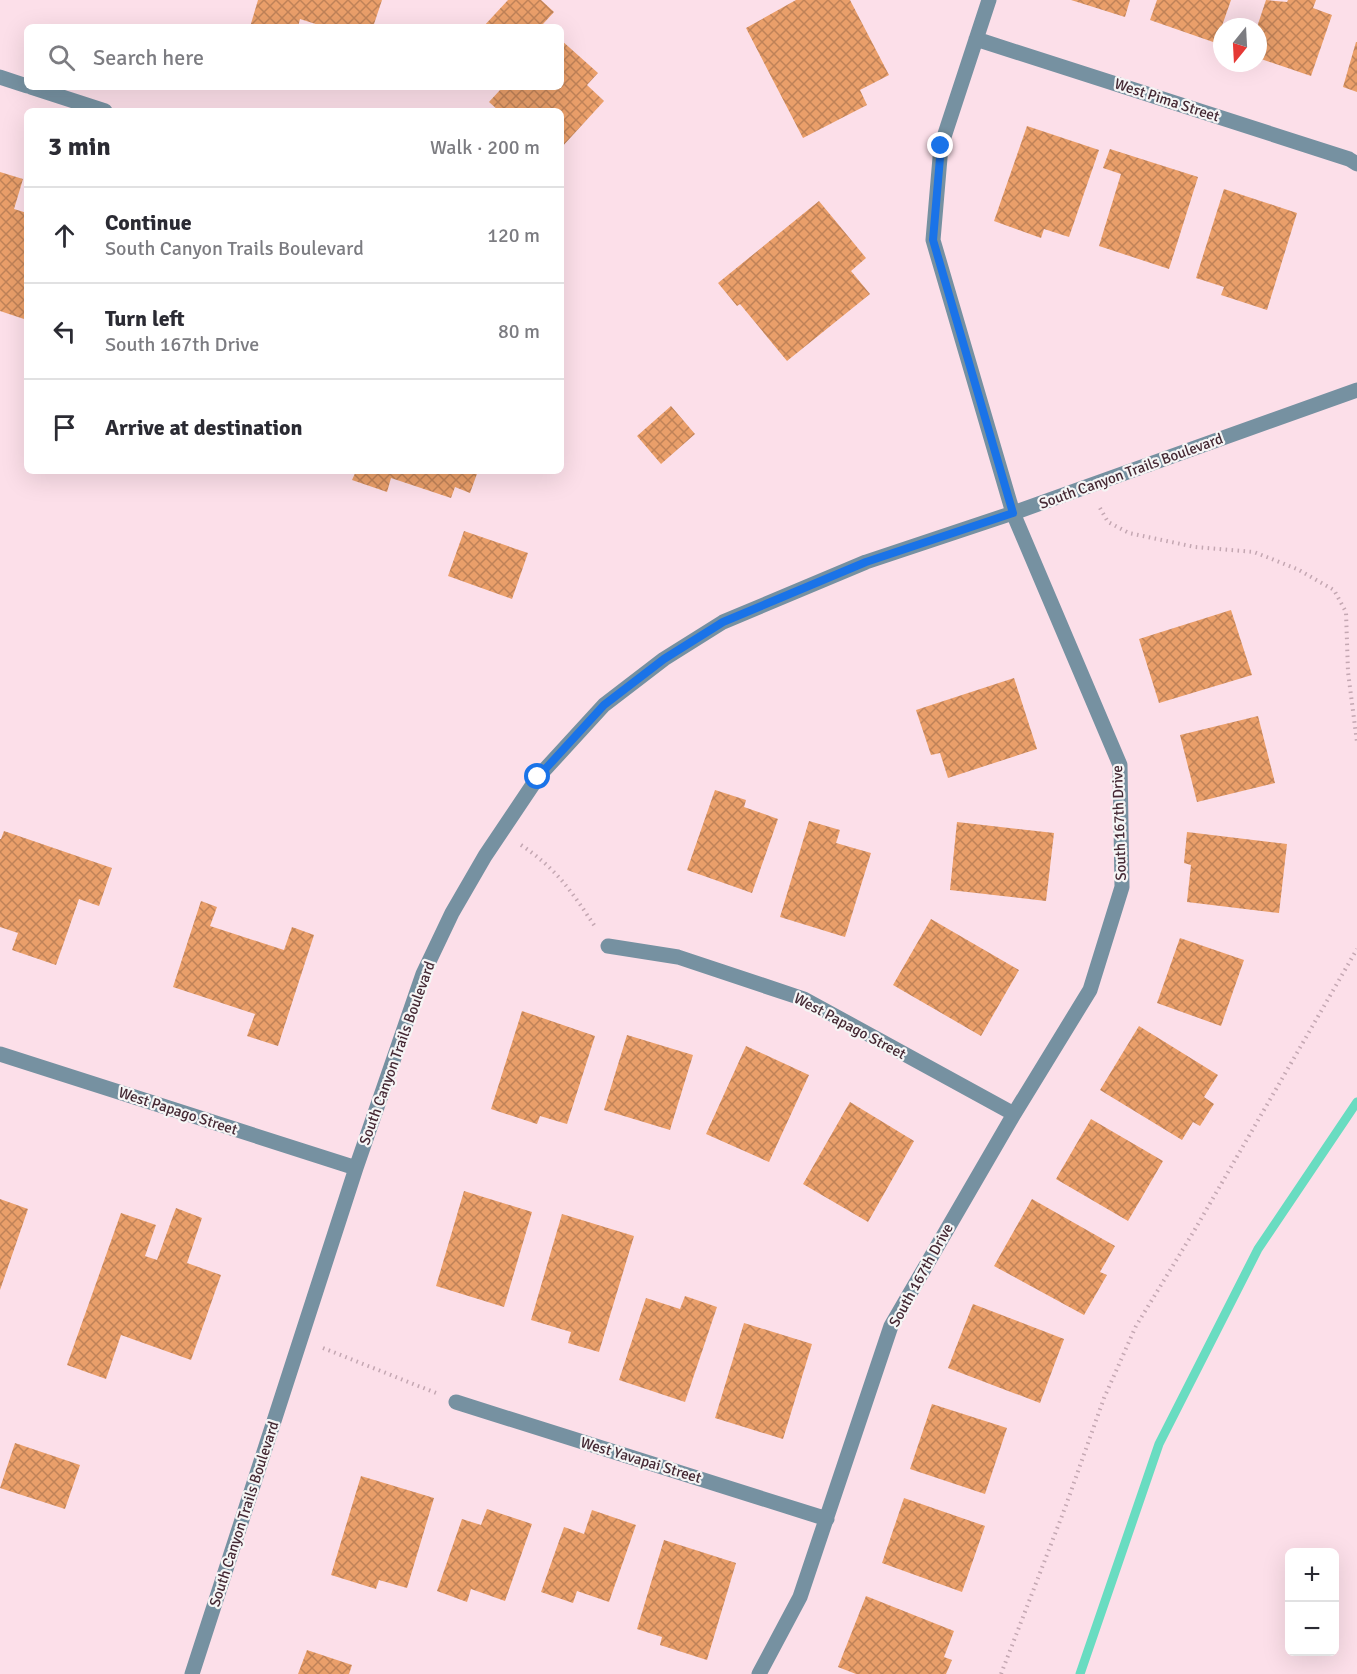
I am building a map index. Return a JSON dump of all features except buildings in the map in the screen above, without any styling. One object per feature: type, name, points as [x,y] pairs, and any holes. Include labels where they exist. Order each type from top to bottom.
[{"type":"street","name":"South 167th Drive","points":[[759,1674],[800,1597],[891,1326],[1014,1114],[1090,990],[1122,887],[1120,765],[1013,513],[933,240],[941,146],[989,0]]},
{"type":"street","name":"West Pima Street","points":[[976,39],[1349,159],[1357,164]]},
{"type":"street","points":[[0,77],[24,84]]},
{"type":"street","points":[[41,90],[96,108]]},
{"type":"street","name":"South Canyon Trails Boulevard","points":[[192,1674],[356,1168],[423,974],[452,913],[485,856],[538,777],[604,705],[664,659],[723,622],[866,562],[1013,513],[1357,390]]},
{"type":"street","name":"West Papago Street","points":[[608,946],[678,957],[804,999],[1014,1114]]},
{"type":"street","name":"West Papago Street","points":[[0,1054],[356,1168]]},
{"type":"street","name":"West Yavapai Street","points":[[456,1402],[827,1519]]},
{"type":"path","points":[[1087,487],[1108,522],[1129,533],[1195,547],[1254,552],[1297,569],[1334,590],[1346,612],[1348,672],[1357,742]]},
{"type":"path","points":[[501,832],[537,856],[556,873],[570,889],[608,946]]},
{"type":"path","points":[[1000,1674],[1065,1508],[1104,1398],[1136,1326],[1194,1232],[1357,949]]},
{"type":"path","points":[[300,1341],[346,1357],[456,1402]]},
{"type":"waterway","points":[[1080,1674],[1159,1444],[1258,1249],[1357,1102]]},
{"type":"route","points":[[538,777],[604,705],[664,659],[723,622],[866,562],[1013,513],[933,240],[941,146]]}]
